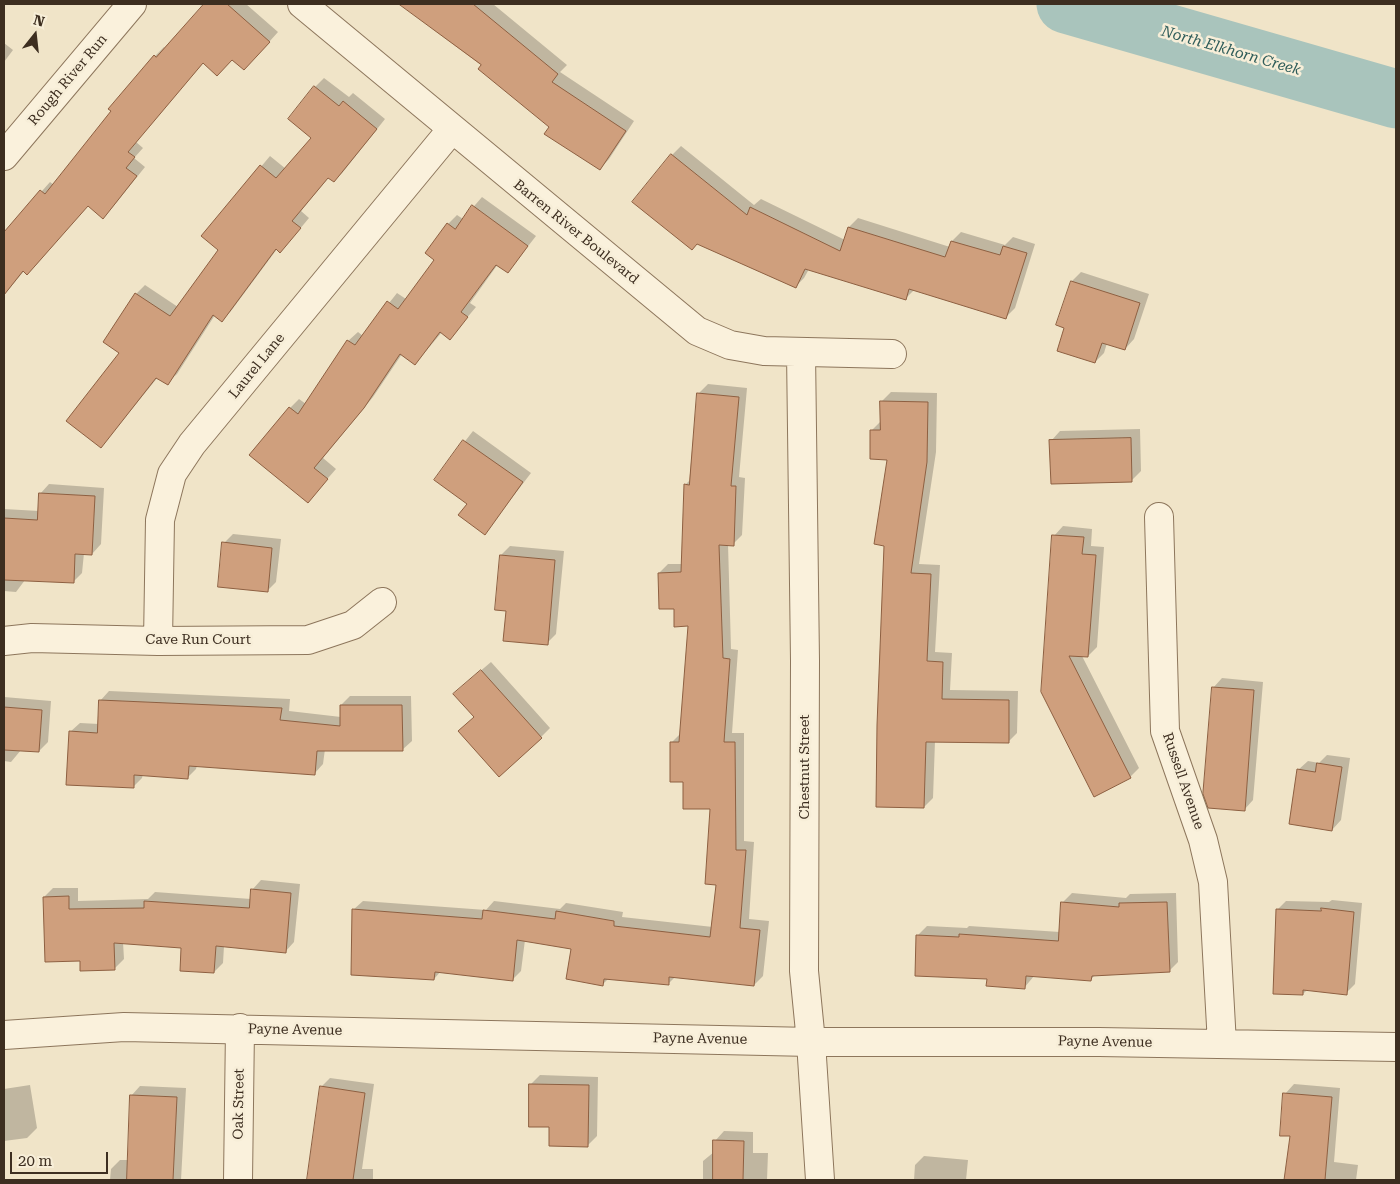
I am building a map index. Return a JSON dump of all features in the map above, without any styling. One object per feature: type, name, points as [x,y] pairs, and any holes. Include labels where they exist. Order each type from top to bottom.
[{"type":"street","name":"Rough River Run","points":[[4,156],[132,4]]},
{"type":"street","name":"Barren River Boulevard","points":[[302,4],[697,331],[730,345],[764,351],[892,354]]},
{"type":"street","name":"Laurel Lane","points":[[158,641],[160,520],[172,474],[192,444],[452,129]]},
{"type":"street","name":"Chestnut Street","points":[[801,352],[805,661],[804,971],[812,1042],[820,1180]]},
{"type":"street","name":"Russell Avenue","points":[[1159,517],[1165,732],[1203,840],[1213,882],[1222,1044]]},
{"type":"street","name":"Cave Run Court","points":[[4,640],[32,638],[158,641],[308,640],[353,625],[382,602]]},
{"type":"street","name":"Payne Avenue","points":[[4,1036],[124,1027],[240,1028],[812,1042],[1222,1044],[1396,1047]]},
{"type":"street","name":"Oak Street","points":[[238,1180],[240,1028]]},
{"type":"building","points":[[204,4],[227,4],[270,42],[244,70],[232,60],[217,76],[203,63],[128,152],[135,157],[126,168],[137,176],[103,219],[88,206],[27,275],[23,271],[4,295],[4,232],[40,190],[45,194],[111,111],[108,109],[154,55],[156,57]]},
{"type":"building","points":[[399,4],[473,4],[558,74],[552,82],[626,131],[600,170],[544,134],[549,127],[478,69],[481,65]]},
{"type":"building","points":[[314,86],[339,106],[343,101],[377,129],[334,182],[328,178],[292,221],[301,228],[280,253],[276,249],[222,322],[213,315],[168,385],[156,378],[101,448],[66,421],[119,353],[103,342],[135,293],[170,316],[218,250],[201,236],[260,165],[276,178],[311,138],[288,119]]},
{"type":"building","points":[[671,154],[747,215],[750,207],[840,251],[848,227],[945,257],[951,241],[1000,255],[1003,246],[1027,253],[1006,319],[909,289],[906,300],[805,269],[796,288],[697,244],[692,250],[632,202]]},
{"type":"building","points":[[472,205],[528,246],[508,273],[496,265],[461,312],[468,317],[450,340],[440,332],[415,365],[400,354],[364,408],[314,468],[328,479],[308,503],[249,455],[289,407],[298,414],[347,340],[355,345],[387,301],[398,309],[434,260],[425,253],[447,223],[455,229]]},
{"type":"building","points":[[1071,281],[1140,303],[1125,350],[1102,343],[1095,363],[1057,351],[1064,328],[1056,325]]},
{"type":"building","points":[[697,393],[739,397],[731,486],[736,486],[734,546],[719,545],[723,658],[730,659],[724,742],[735,742],[736,850],[746,850],[740,928],[760,930],[754,986],[669,977],[669,985],[604,979],[603,986],[566,979],[571,949],[517,940],[513,981],[435,972],[434,980],[351,975],[352,909],[482,919],[483,910],[555,919],[556,911],[614,921],[614,926],[710,937],[716,885],[705,884],[710,809],[683,809],[683,782],[670,782],[670,742],[679,742],[688,626],[674,627],[674,609],[659,609],[658,573],[681,572],[684,484],[689,485]]},
{"type":"building","points":[[880,401],[928,402],[927,462],[911,573],[931,574],[927,661],[943,662],[942,699],[1009,700],[1009,743],[926,742],[924,808],[876,807],[877,725],[884,546],[874,544],[887,460],[870,459],[870,430],[880,430]]},
{"type":"building","points":[[1131,438],[1132,482],[1051,484],[1049,440]]},
{"type":"building","points":[[463,440],[523,482],[485,535],[458,515],[467,504],[434,480]]},
{"type":"building","points":[[39,493],[95,496],[92,555],[75,554],[74,583],[4,580],[4,518],[37,520]]},
{"type":"building","points":[[1052,535],[1084,537],[1082,554],[1096,555],[1088,657],[1069,656],[1131,778],[1094,797],[1041,692]]},
{"type":"building","points":[[222,542],[272,548],[268,592],[218,587]]},
{"type":"building","points":[[500,555],[555,560],[548,645],[503,641],[506,611],[495,610]]},
{"type":"building","points":[[481,670],[542,738],[499,777],[458,731],[474,717],[453,694]]},
{"type":"building","points":[[1212,687],[1254,690],[1245,811],[1208,808],[1203,794]]},
{"type":"building","points":[[99,700],[282,708],[280,720],[340,726],[340,705],[402,705],[403,751],[317,751],[315,775],[189,766],[188,779],[134,775],[134,788],[66,785],[69,731],[97,733]]},
{"type":"building","points":[[4,707],[42,710],[39,752],[4,750]]},
{"type":"building","points":[[1317,763],[1342,767],[1332,831],[1289,824],[1297,769],[1315,772]]},
{"type":"building","points":[[251,889],[291,893],[286,953],[216,946],[214,973],[180,971],[181,948],[114,943],[115,970],[80,971],[80,961],[45,962],[43,897],[69,896],[69,909],[144,908],[144,901],[249,908]]},
{"type":"building","points":[[1061,902],[1119,907],[1119,903],[1167,902],[1170,972],[1092,976],[1091,981],[1026,976],[1025,989],[986,986],[987,979],[915,976],[916,935],[959,937],[959,934],[1058,941]]},
{"type":"building","points":[[1321,908],[1354,912],[1347,995],[1303,990],[1303,995],[1273,994],[1276,909],[1321,911]]},
{"type":"building","points":[[529,1084],[589,1085],[588,1147],[549,1146],[549,1127],[529,1127]]},
{"type":"building","points":[[320,1086],[365,1093],[353,1180],[307,1180]]},
{"type":"building","points":[[1283,1093],[1332,1097],[1325,1180],[1284,1180],[1290,1136],[1280,1136]]},
{"type":"building","points":[[130,1095],[177,1097],[173,1180],[127,1180]]},
{"type":"building","points":[[713,1140],[744,1141],[743,1180],[713,1180]]},
{"type":"waterway","name":"North Elkhorn Creek","points":[[1066,4],[1396,99]]}]
